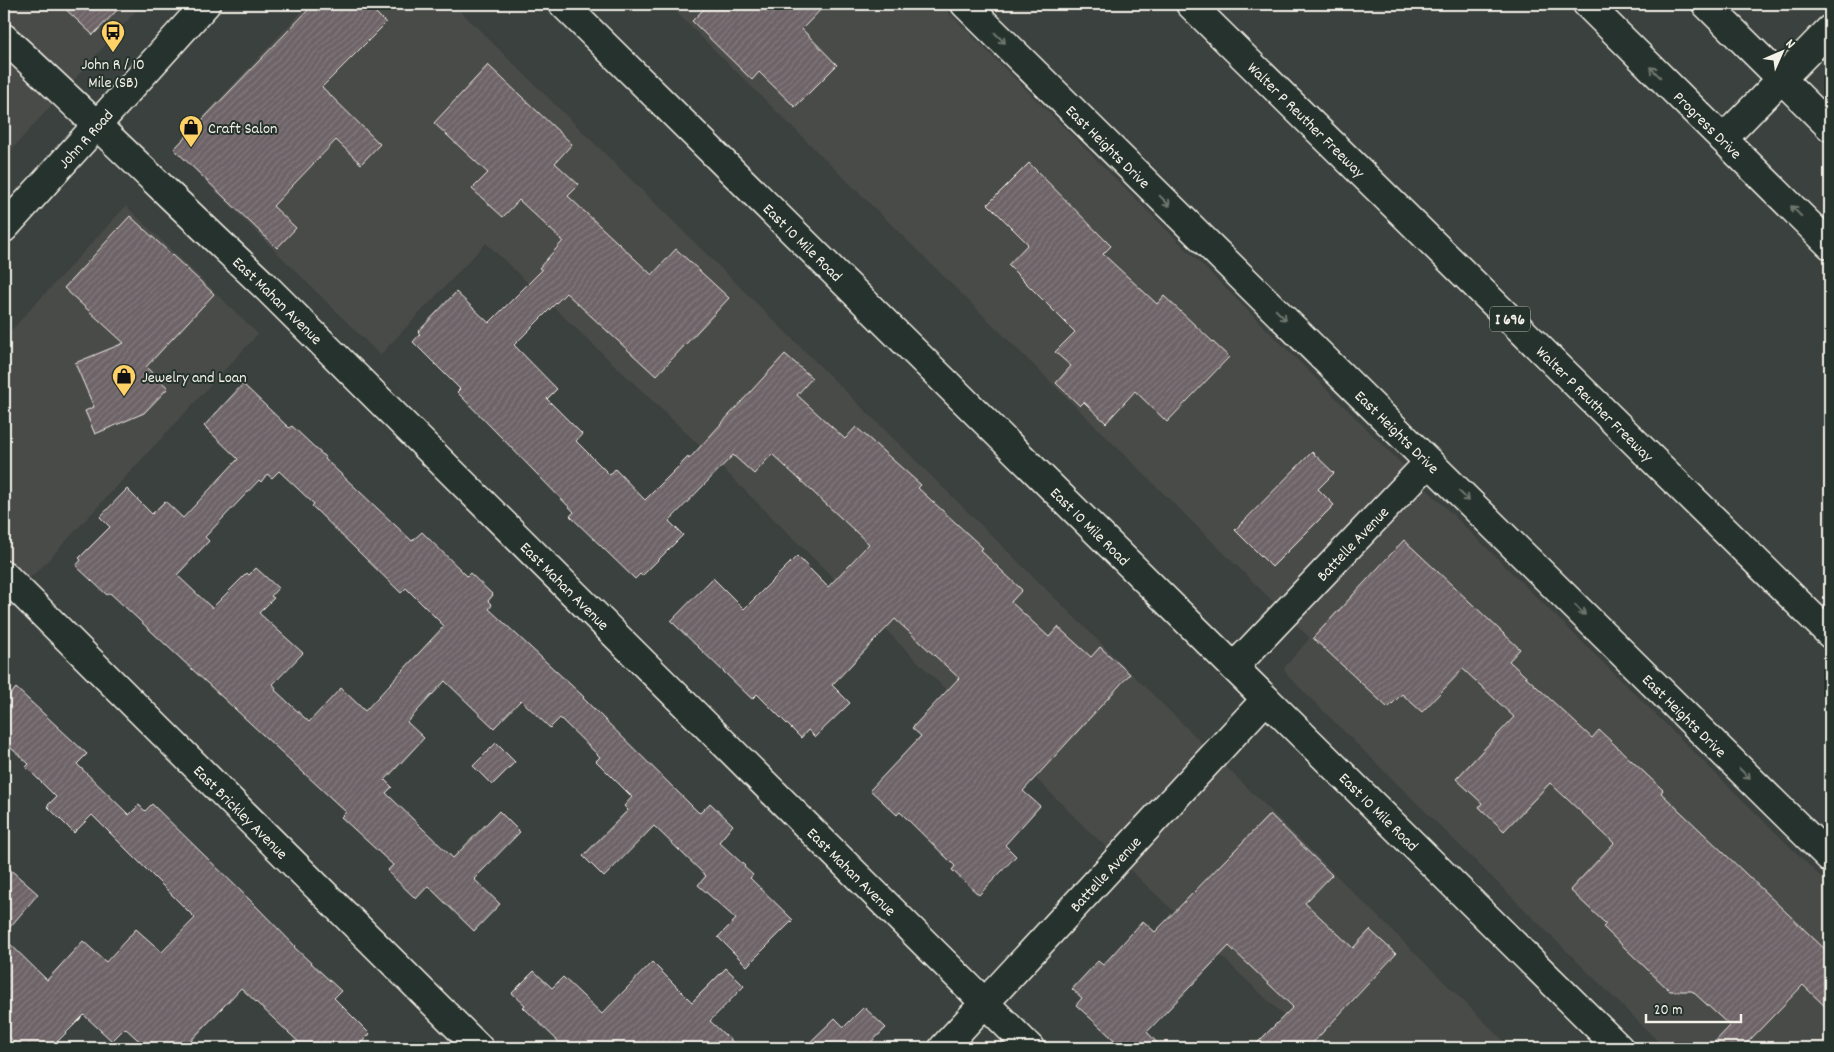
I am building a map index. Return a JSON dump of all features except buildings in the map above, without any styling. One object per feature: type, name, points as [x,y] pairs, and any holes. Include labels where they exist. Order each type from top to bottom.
[{"type":"main road","name":"John R Road","points":[[4,228],[206,4]]},
{"type":"main road","name":"East 10 Mile Road","points":[[563,4],[1619,1048]]},
{"type":"main road","name":"East Heights Drive","points":[[965,4],[1830,858]]},
{"type":"main road","name":"Walter P Reuther Freeway","points":[[1190,4],[1830,634]]},
{"type":"main road","name":"Progress Drive","points":[[1586,4],[1830,245]]},
{"type":"main road","points":[[1706,4],[1830,127]]},
{"type":"main road","points":[[1724,139],[1783,80],[1830,29]]},
{"type":"main road","name":"East Mahan Avenue","points":[[4,38],[97,124],[144,172],[274,295],[1030,1048]]},
{"type":"main road","name":"Battelle Avenue","points":[[1234,667],[1430,462]]},
{"type":"main road","name":"East Brickley Avenue","points":[[4,575],[479,1048]]},
{"type":"main road","name":"Battelle Avenue","points":[[943,1048],[1266,699]]},
{"type":"shaded area","points":[[4,4],[142,4],[4,158]]},
{"type":"shaded area","points":[[309,4],[453,4],[1511,1048],[1318,1048],[1087,829],[697,443],[486,243],[380,355],[173,149]]},
{"type":"shaded area","points":[[668,4],[940,4],[1449,511],[1830,886],[1830,1048],[1665,1048],[1287,675],[1284,668],[1310,638]]},
{"type":"shaded area","points":[[126,206],[258,334],[41,568],[4,600],[4,338]]},
{"type":"place","name":"John R / 10 Mile (SB)","points":[[113,53]]},
{"type":"place","name":"Craft Salon","points":[[191,148]]},
{"type":"place","name":"Jewelry and Loan","points":[[124,397]]}]
